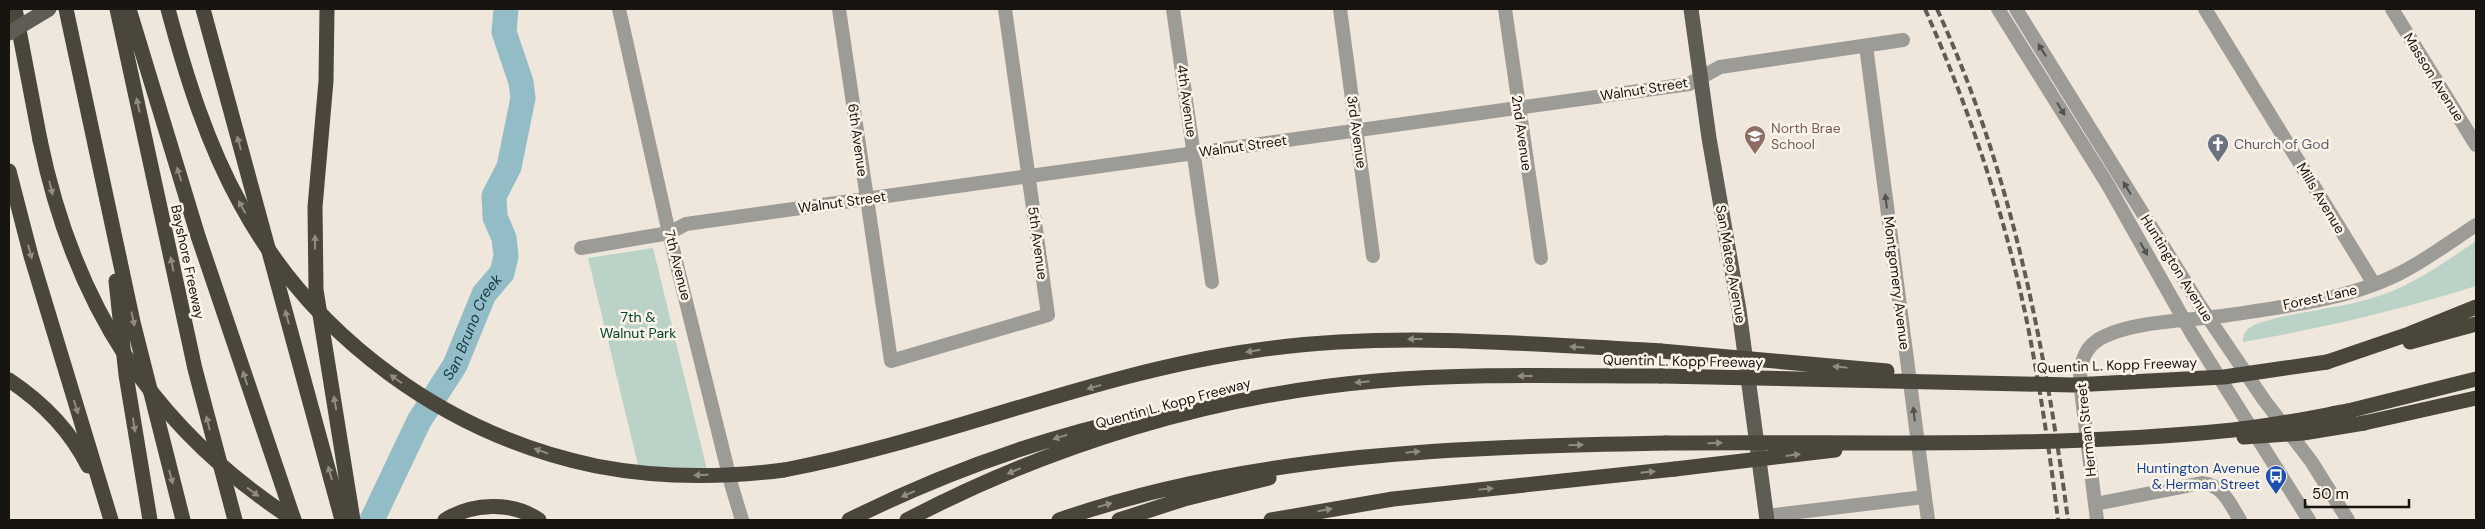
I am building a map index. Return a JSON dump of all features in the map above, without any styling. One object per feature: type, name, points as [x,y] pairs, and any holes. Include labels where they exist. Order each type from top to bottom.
[{"type":"highway","points":[[15,9],[40,140],[54,200],[73,258],[98,311],[129,362],[169,413],[206,452],[251,491],[294,520]]},
{"type":"highway","points":[[66,9],[140,353],[183,520]]},
{"type":"highway","name":"Bayshore Freeway","points":[[117,9],[195,369],[234,520]]},
{"type":"highway","points":[[129,9],[198,236],[294,520]]},
{"type":"highway","points":[[168,9],[184,67],[210,140],[241,206],[292,282],[322,316],[356,348],[391,375],[430,401],[508,440],[553,455],[597,466],[646,473],[692,475],[736,475],[784,470],[841,458],[1139,374],[1256,350],[1377,339],[1441,339],[1660,351],[2010,383]]},
{"type":"highway","points":[[203,9],[342,520]]},
{"type":"highway","points":[[327,9],[326,81],[315,207],[316,290],[352,520]]},
{"type":"highway","points":[[9,171],[33,266],[110,520]]},
{"type":"highway","points":[[108,203],[126,375],[150,520]]},
{"type":"highway","points":[[2326,362],[2409,334],[2476,306]]},
{"type":"highway","name":"Quentin L. Kopp Freeway","points":[[907,520],[974,488],[1079,446],[1179,415],[1262,396],[1376,381],[1440,377],[1661,376],[2079,385],[2224,377],[2326,362],[2476,324]]},
{"type":"highway","points":[[1274,520],[1401,498],[1836,450],[2108,438],[2235,430],[2348,411],[2476,379]]},
{"type":"highway","points":[[9,380],[43,405],[70,436],[90,471],[110,520]]},
{"type":"highway","points":[[849,520],[968,469],[1073,432],[1166,410],[1262,396]]},
{"type":"highway","points":[[2108,438],[2265,436],[2364,423],[2476,398]]},
{"type":"highway","points":[[1059,520],[1137,496],[1223,476],[1365,457],[1467,448],[1666,443],[2006,442]]},
{"type":"highway","points":[[1120,520],[1225,488],[1365,457]]},
{"type":"highway","points":[[445,520],[481,507],[499,507],[516,510],[539,520]]},
{"type":"main road","points":[[9,33],[49,9]]},
{"type":"main road","name":"San Mateo Avenue","points":[[1691,9],[1700,78],[1739,310],[1767,518]]},
{"type":"street","name":"7th Avenue","points":[[619,9],[670,233],[732,487],[742,520]]},
{"type":"street","name":"6th Avenue","points":[[839,9],[890,361]]},
{"type":"street","name":"5th Avenue","points":[[890,361],[1048,315],[1005,9]]},
{"type":"street","name":"4th Avenue","points":[[1173,9],[1212,282]]},
{"type":"street","name":"3rd Avenue","points":[[1340,9],[1373,256]]},
{"type":"street","name":"2nd Avenue","points":[[1505,9],[1540,258]]},
{"type":"street","name":"Huntington Avenue","points":[[1998,9],[2108,185],[2184,321],[2309,520]]},
{"type":"street","name":"Huntington Avenue","points":[[2016,9],[2209,318],[2264,400],[2311,461],[2348,520]]},
{"type":"street","name":"Mills Avenue","points":[[2205,9],[2374,284]]},
{"type":"street","name":"Masson Avenue","points":[[2392,9],[2476,145]]},
{"type":"street","name":"Walnut Street","points":[[581,248],[670,233],[686,224],[1689,84],[1720,67],[1903,40]]},
{"type":"street","name":"Montgomery Avenue","points":[[1866,46],[1928,520]]},
{"type":"street","name":"Forest Lane","points":[[2209,318],[2346,294],[2406,270],[2476,225]]},
{"type":"street","name":"Herman Street","points":[[2097,520],[2080,382],[2080,368],[2084,354],[2092,344],[2105,336],[2164,323],[2209,318]]},
{"type":"street","points":[[2094,504],[2202,483],[2211,484],[2224,495],[2240,520]]},
{"type":"street","points":[[1767,518],[1924,497]]},
{"type":"green space","points":[[2476,241],[2476,286],[2361,318],[2243,342],[2246,331],[2258,323],[2364,300],[2397,289],[2427,273]]},
{"type":"green space","name":"7th & Walnut Park","points":[[653,248],[710,482],[640,473],[588,258]]},
{"type":"waterway","name":"San Bruno Creek","points":[[372,520],[419,421],[455,365],[484,294],[502,273],[506,256],[504,238],[495,217],[494,196],[509,167],[523,98],[521,82],[504,32],[506,9]]},
{"type":"railway","points":[[1925,9],[1971,123],[2008,242],[2027,322],[2036,371],[2058,520]]},
{"type":"railway","points":[[1937,9],[1963,70],[1985,132],[2005,195],[2022,259],[2048,389],[2068,520]]},
{"type":"place","name":"North Brae School","points":[[1755,155]]},
{"type":"place","name":"Church of God","points":[[2218,163]]},
{"type":"place","name":"Huntington Avenue & Herman Street","points":[[2276,495]]}]
